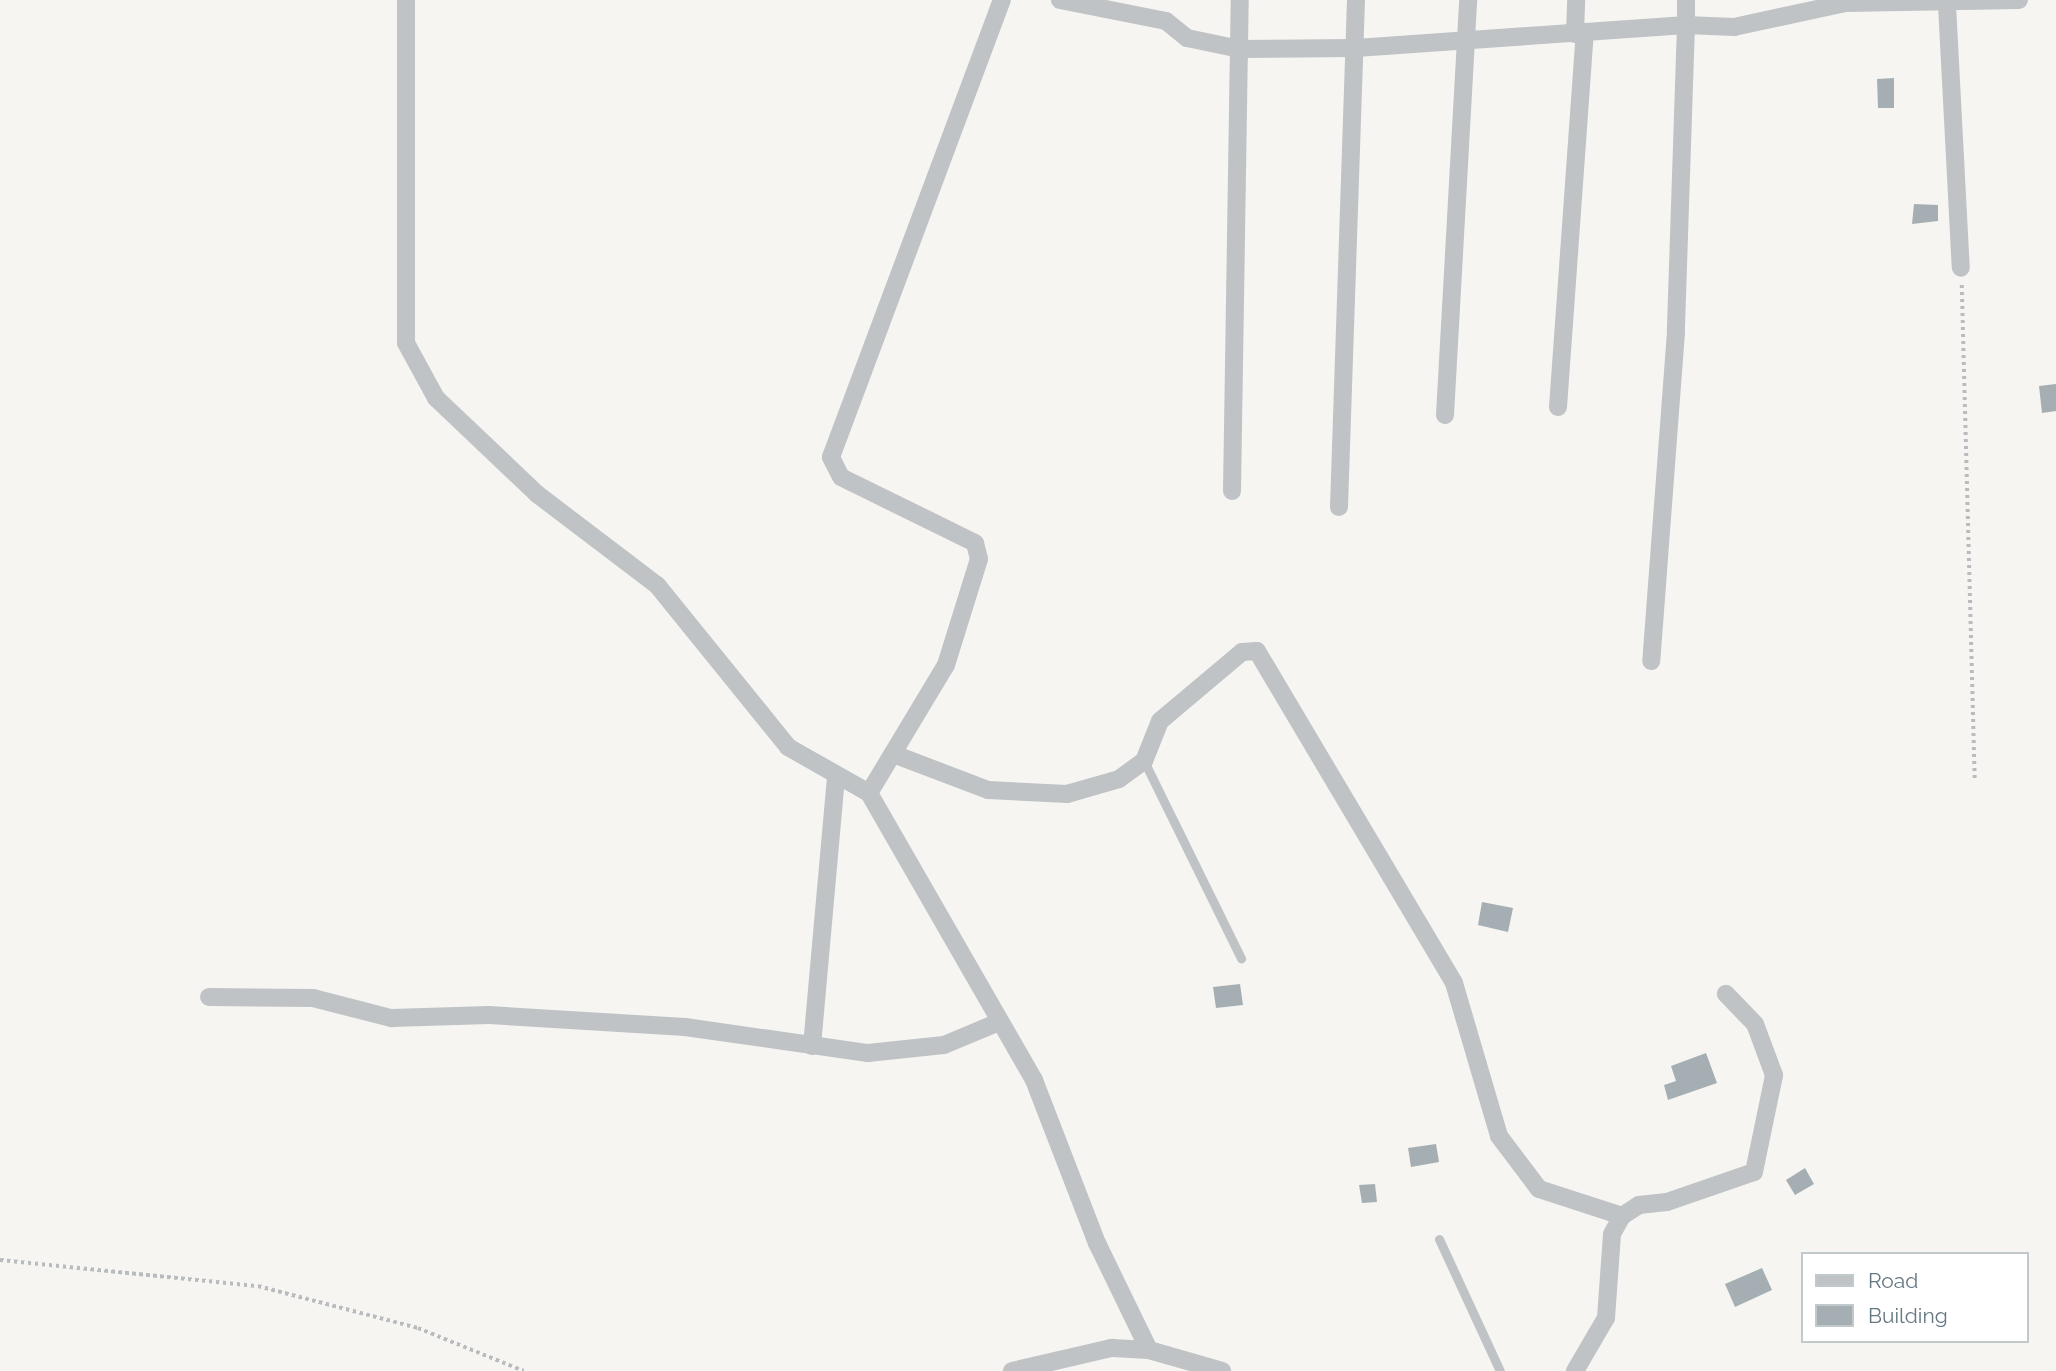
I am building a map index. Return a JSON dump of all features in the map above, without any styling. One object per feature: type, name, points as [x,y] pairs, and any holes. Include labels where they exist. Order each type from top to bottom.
[{"type":"street","points":[[406,0],[407,343],[436,398],[537,494],[657,584],[757,715],[788,747],[869,793],[1034,1080],[1097,1243],[1149,1350]]},
{"type":"street","points":[[869,793],[896,755],[946,665],[979,559],[975,543],[841,477],[831,457],[1002,0]]},
{"type":"street","points":[[1060,0],[1166,21],[1187,38],[1240,49],[1356,48],[1686,25],[1734,27],[1845,3],[1947,5],[2019,0]]},
{"type":"street","points":[[1232,491],[1240,0]]},
{"type":"street","points":[[1339,507],[1356,0]]},
{"type":"street","points":[[1445,415],[1468,41],[1468,0]]},
{"type":"street","points":[[1558,407],[1580,34],[1576,0]]},
{"type":"street","points":[[1651,661],[1676,332],[1686,0]]},
{"type":"street","points":[[1947,5],[1961,268]]},
{"type":"street","points":[[896,755],[988,790],[1067,794],[1119,779],[1144,761],[1160,721],[1242,652],[1257,651],[1454,983],[1499,1136],[1539,1189],[1622,1216]]},
{"type":"street","points":[[812,1046],[836,775]]},
{"type":"street","points":[[1575,1371],[1606,1318],[1612,1234],[1622,1216],[1639,1205],[1667,1202],[1754,1172],[1774,1075],[1755,1024],[1726,995]]},
{"type":"street","points":[[209,997],[313,998],[391,1018],[489,1015],[685,1027],[868,1053],[924,1050],[999,1021]]},
{"type":"street","points":[[1012,1371],[1112,1348],[1149,1350],[1222,1371]]},
{"type":"lane","points":[[1144,761],[1241,958]]},
{"type":"lane","points":[[1439,1239],[1500,1371]]},
{"type":"path","points":[[1961,268],[1975,779]]},
{"type":"path","points":[[0,1260],[258,1286],[418,1328],[524,1371]]},
{"type":"building","points":[[1894,78],[1894,108],[1878,108],[1877,79]]},
{"type":"building","points":[[1914,204],[1938,205],[1938,221],[1912,224]]},
{"type":"building","points":[[2056,384],[2056,411],[2042,413],[2039,386]]},
{"type":"building","points":[[1482,902],[1513,908],[1508,932],[1478,925]]},
{"type":"building","points":[[1240,984],[1243,1005],[1216,1008],[1213,987]]},
{"type":"building","points":[[1706,1053],[1717,1083],[1668,1100],[1664,1085],[1676,1081],[1671,1066]]},
{"type":"building","points":[[1436,1144],[1439,1162],[1411,1167],[1408,1148]]},
{"type":"building","points":[[1805,1168],[1814,1184],[1795,1195],[1786,1180]]},
{"type":"building","points":[[1375,1184],[1377,1202],[1362,1203],[1359,1185]]},
{"type":"building","points":[[1762,1268],[1772,1290],[1735,1307],[1725,1284]]}]
